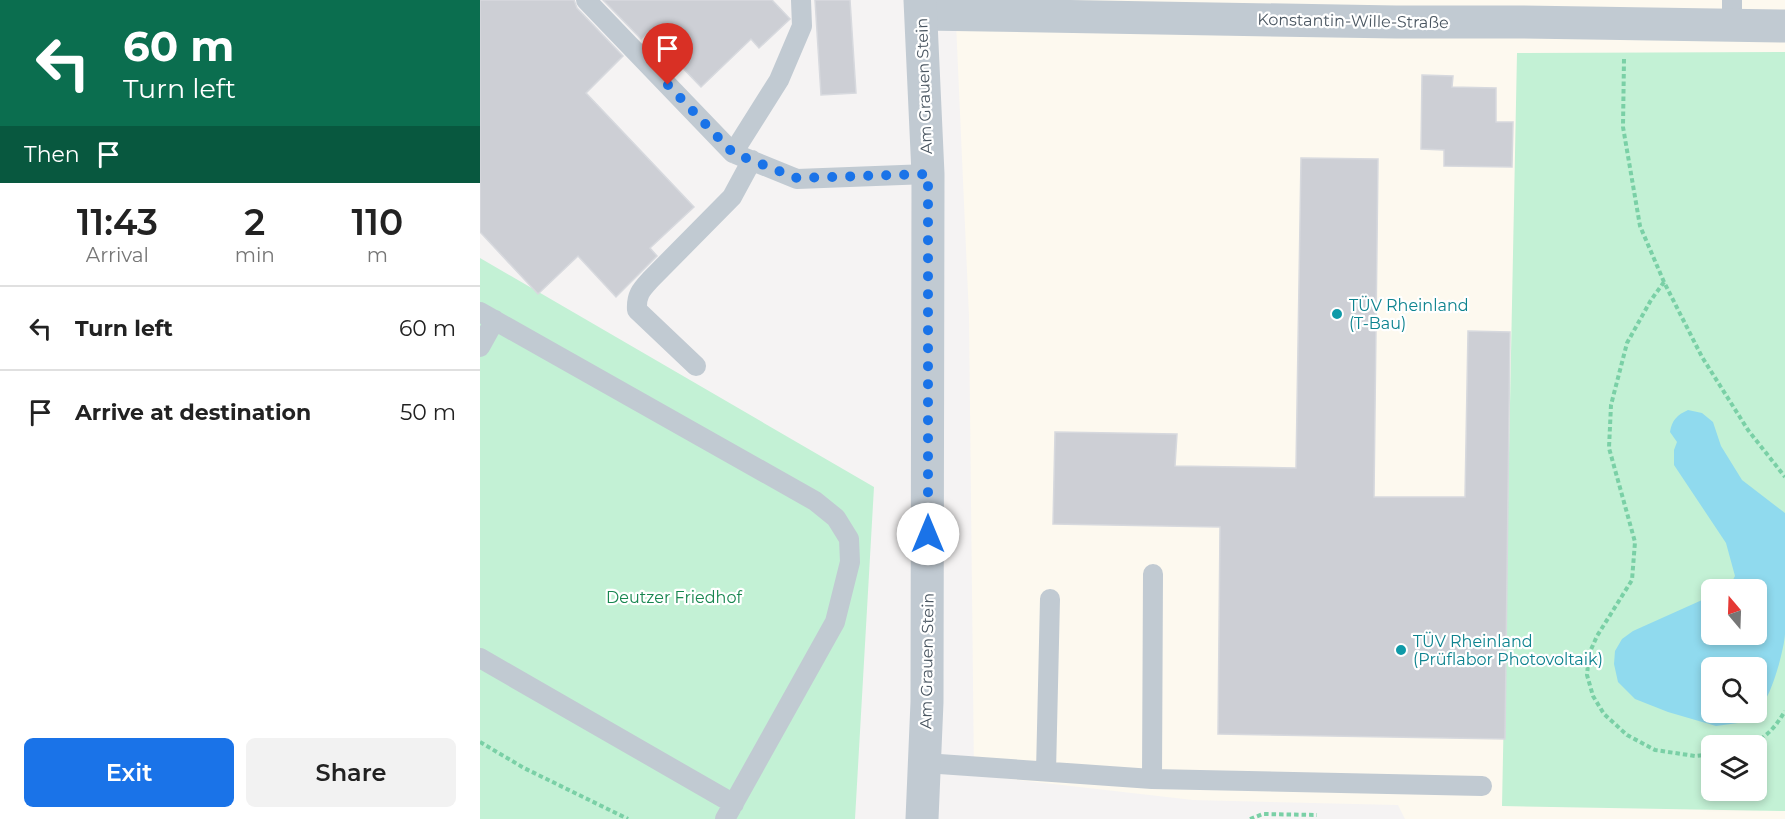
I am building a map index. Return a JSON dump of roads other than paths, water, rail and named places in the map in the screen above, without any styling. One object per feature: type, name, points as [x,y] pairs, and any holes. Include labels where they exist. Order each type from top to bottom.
[{"type":"street","name":"Konstantin-Wille-Straße","points":[[921,7],[1224,10],[1624,23],[1732,13],[1785,26]]},
{"type":"street","name":"Am Grauen Stein","points":[[921,7],[928,174],[927,702],[922,819]]},
{"type":"lane","points":[[586,0],[733,153],[797,178],[928,174]]},
{"type":"lane","points":[[733,153],[779,80],[802,26],[801,0]]},
{"type":"lane","points":[[696,366],[637,310],[636,300],[652,278],[732,197],[752,160]]},
{"type":"lane","points":[[480,347],[488,316],[815,501],[836,518],[849,539],[850,562],[835,622],[730,811],[480,658]]},
{"type":"lane","points":[[1152,779],[1153,574]]},
{"type":"lane","points":[[1046,772],[1050,599]]},
{"type":"lane","points":[[925,763],[1152,779],[1482,786]]},
{"type":"water","points":[[1688,410],[1702,413],[1713,422],[1721,446],[1742,480],[1785,513],[1785,634],[1776,676],[1767,698],[1767,657],[1701,657],[1701,722],[1635,699],[1618,682],[1614,664],[1615,651],[1622,639],[1633,631],[1701,600],[1701,645],[1767,645],[1767,579],[1733,579],[1735,576],[1726,543],[1674,465],[1674,450],[1677,442],[1670,432],[1672,424]]},
{"type":"water","points":[[1706,723],[1738,723],[1716,726]]},
{"type":"place","name":"TÜV Rheinland (T-Bau)","points":[[1337,314]]},
{"type":"place","name":"TÜV Rheinland (Prüflabor Photovoltaik)","points":[[1401,650]]},
{"type":"park label","name":"Deutzer Friedhof","points":[[674,597]]}]
